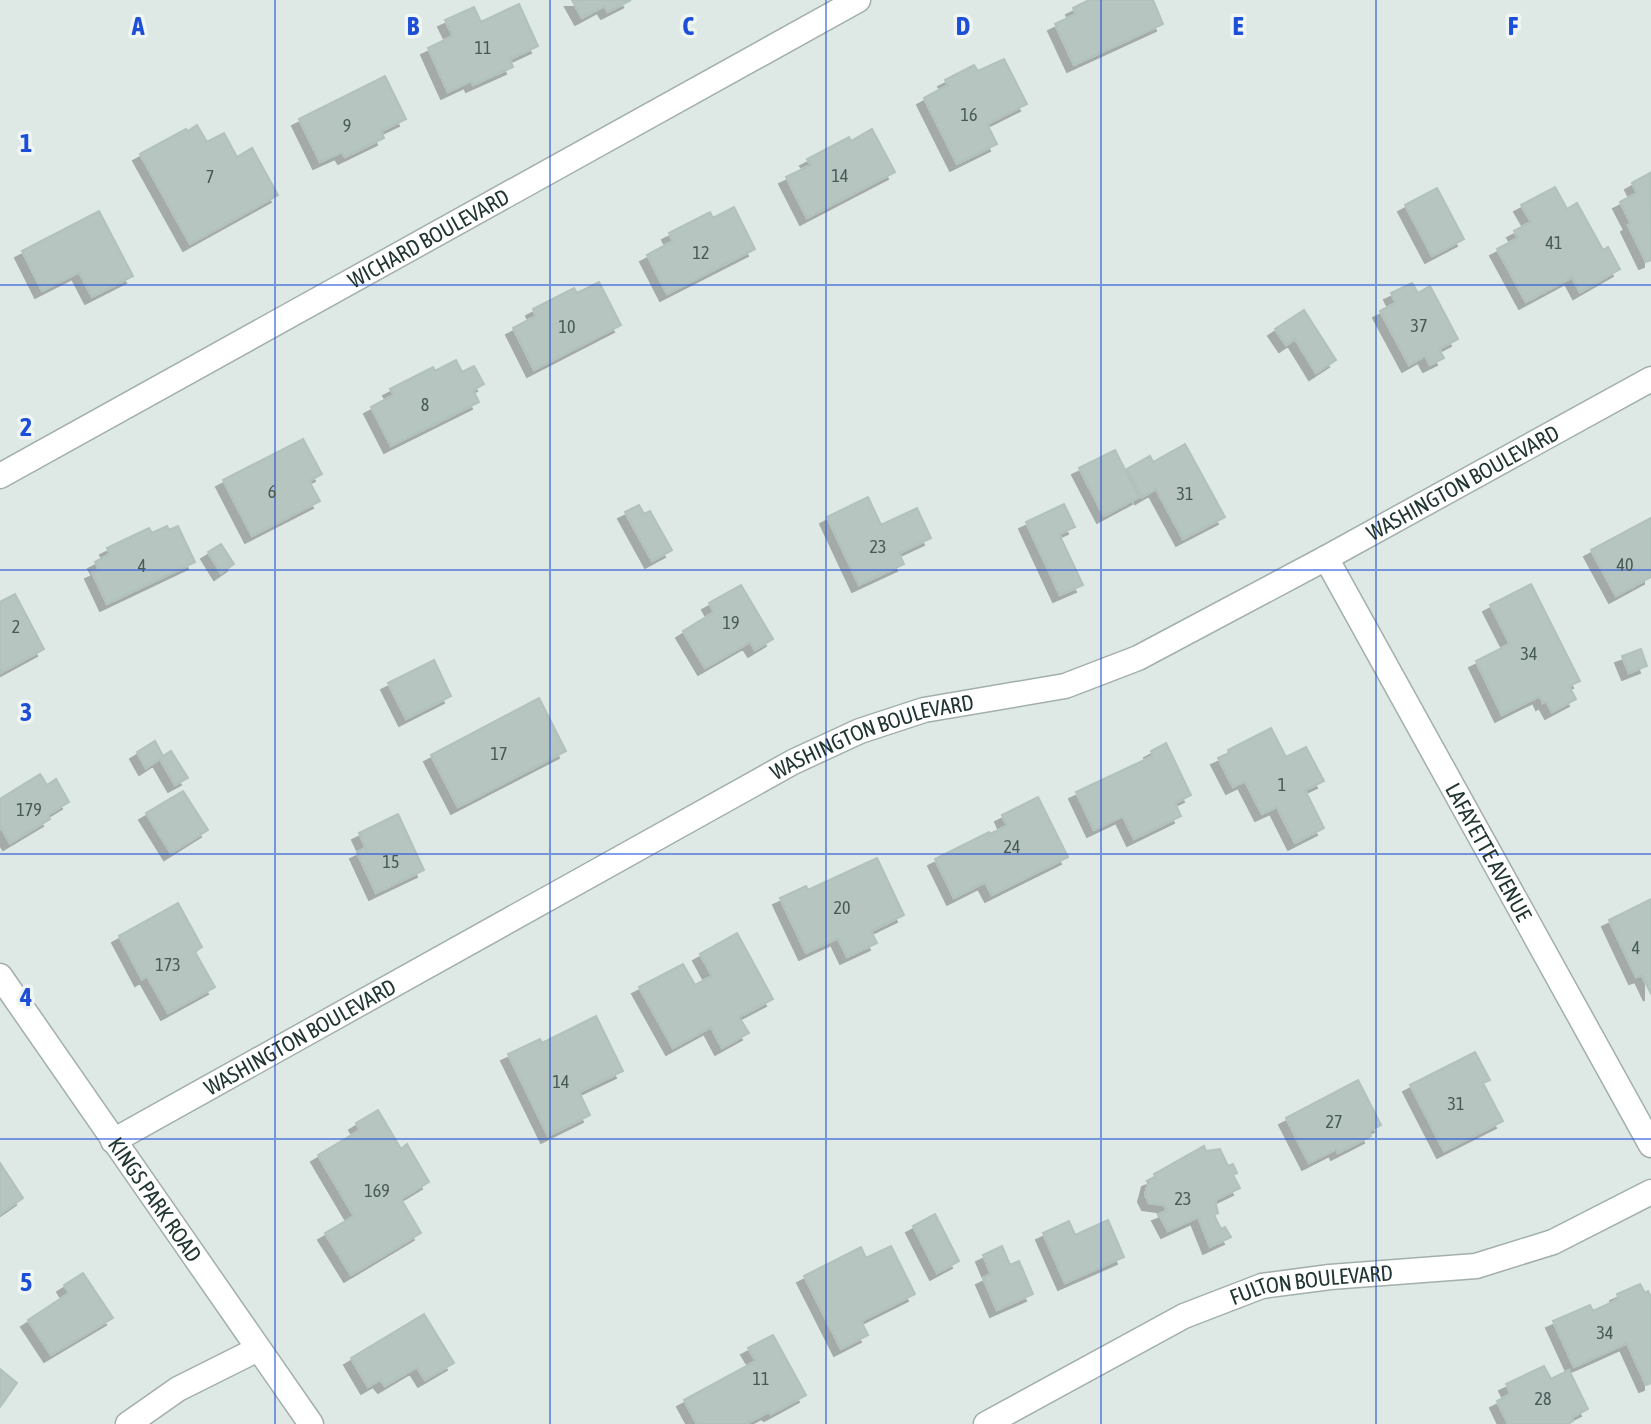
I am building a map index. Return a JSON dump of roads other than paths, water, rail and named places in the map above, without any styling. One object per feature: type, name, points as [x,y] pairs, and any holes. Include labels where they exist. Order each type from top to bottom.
[{"type":"street","name":"WICHARD BOULEVARD","points":[[0,476],[858,0]]},
{"type":"street","name":"WASHINGTON BOULEVARD","points":[[113,1141],[793,762],[860,731],[924,710],[1065,686],[1138,658],[1651,379]]},
{"type":"street","name":"LAFAYETTE AVENUE","points":[[1326,558],[1651,1145]]},
{"type":"street","name":"KINGS PARK ROAD","points":[[0,976],[311,1424]]},
{"type":"street","name":"FULTON BOULEVARD","points":[[986,1424],[1184,1316],[1262,1286],[1330,1277],[1476,1266],[1553,1242],[1651,1192]]},
{"type":"street","points":[[128,1424],[178,1389],[258,1349]]}]
